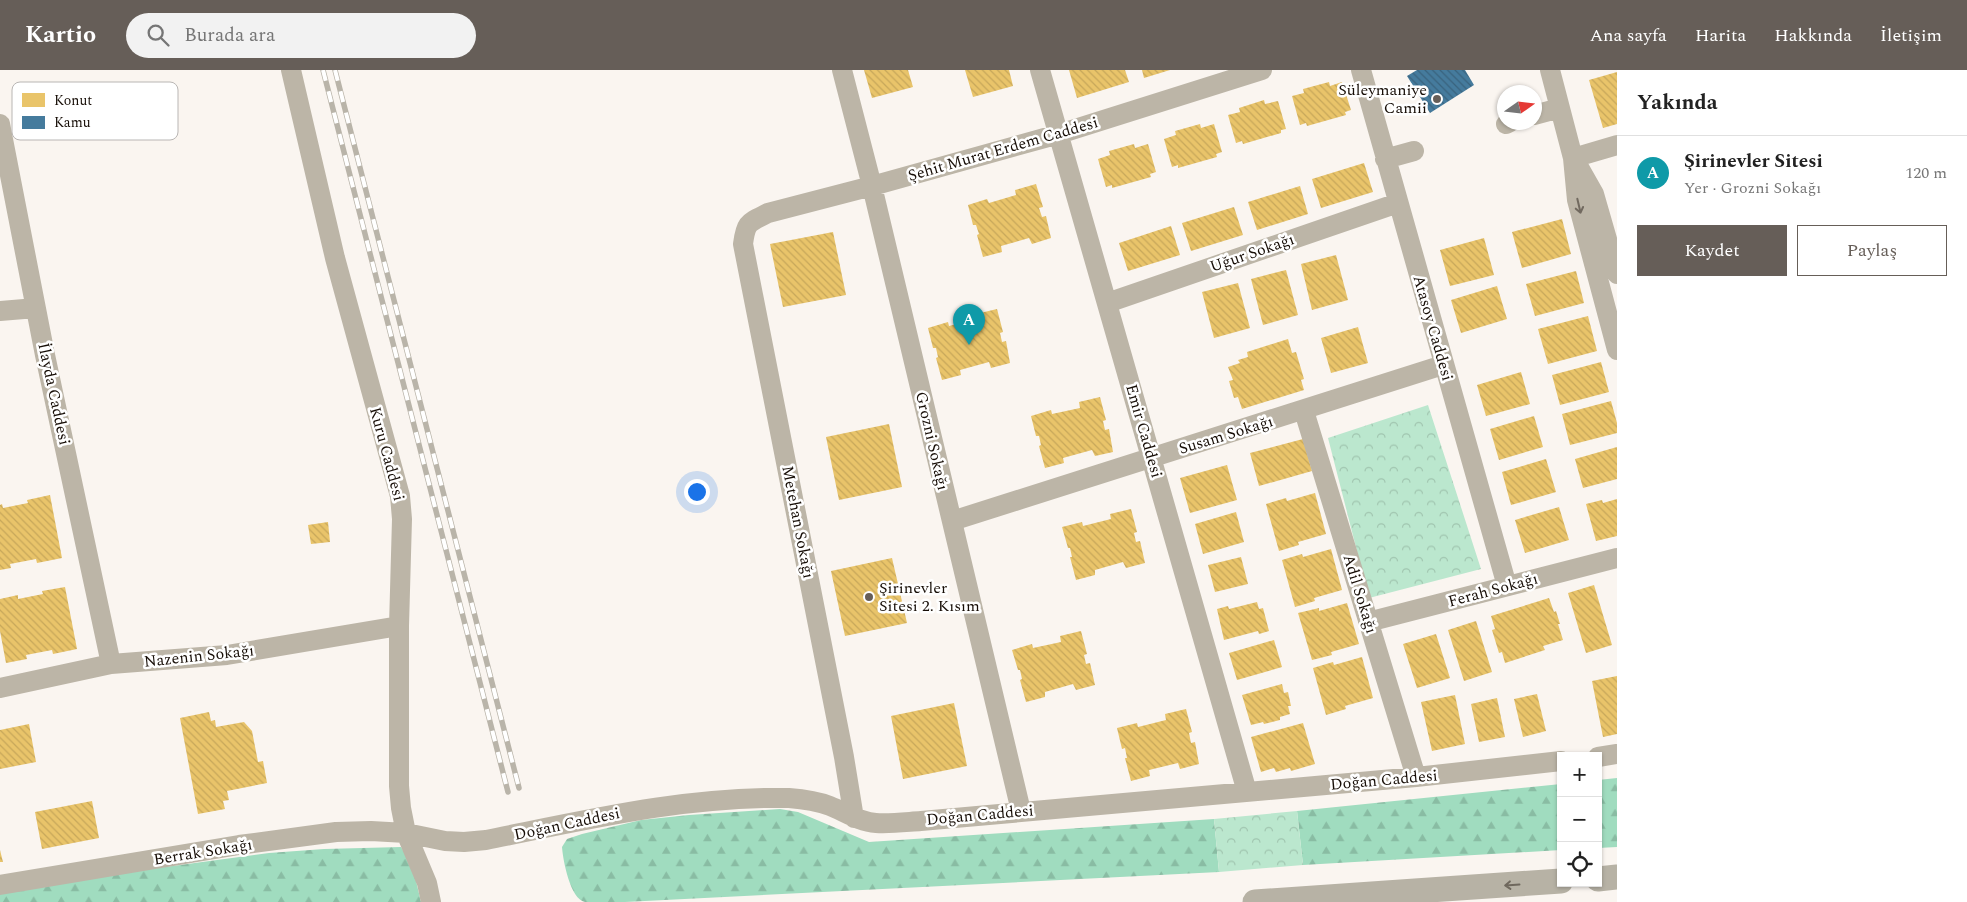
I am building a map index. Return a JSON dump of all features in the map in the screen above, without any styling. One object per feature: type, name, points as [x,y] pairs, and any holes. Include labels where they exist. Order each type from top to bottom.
[{"type":"main road","points":[[1602,879],[1617,877]]},
{"type":"main road","points":[[1255,902],[1557,881]]},
{"type":"street","name":"Kuru Caddesi","points":[[291,70],[340,277],[400,496],[402,519],[399,626],[399,786],[406,833],[427,883],[431,902]]},
{"type":"street","name":"Grozni Sokağı","points":[[842,70],[872,186],[1021,812]]},
{"type":"street","name":"Emir Caddesi","points":[[1040,70],[1246,792]]},
{"type":"street","name":"Şehit Murat Erdem Caddesi","points":[[745,228],[753,220],[768,213],[1059,134],[1262,70]]},
{"type":"street","name":"Atasoy Caddesi","points":[[1361,70],[1443,366],[1507,586]]},
{"type":"street","points":[[1550,70],[1573,158],[1577,200],[1617,350]]},
{"type":"street","points":[[1542,113],[1560,108]]},
{"type":"street","name":"İlayda Caddesi","points":[[0,124],[36,308],[111,664]]},
{"type":"street","points":[[1573,158],[1617,145]]},
{"type":"street","points":[[1385,159],[1414,151]]},
{"type":"street","points":[[1573,158],[1594,194],[1617,274]]},
{"type":"street","name":"Uğur Sokağı","points":[[1107,302],[1398,203]]},
{"type":"street","name":"Metehan Sokağı","points":[[745,228],[743,244],[842,747],[854,818]]},
{"type":"street","points":[[0,311],[36,308]]},
{"type":"street","name":"Susam Sokağı","points":[[952,521],[1443,366]]},
{"type":"street","name":"Adil Sokağı","points":[[1304,411],[1416,778]]},
{"type":"street","name":"Ferah Sokağı","points":[[1368,622],[1617,558]]},
{"type":"street","name":"Nazenin Sokağı","points":[[0,688],[111,664],[227,655],[399,626]]},
{"type":"street","points":[[1602,756],[1617,754]]},
{"type":"street","name":"Doğan Caddesi","points":[[406,833],[445,841],[486,840],[676,804],[765,798],[810,801],[829,806],[854,818],[875,823],[921,821],[1416,778],[1557,761]]},
{"type":"street","name":"Berrak Sokağı","points":[[0,885],[239,845],[327,833],[371,831],[406,833]]},
{"type":"green space","points":[[1428,405],[1481,569],[1369,598],[1328,438]]},
{"type":"green space","points":[[1617,778],[1617,847],[1602,848],[1602,780]]},
{"type":"green space","points":[[1557,784],[1557,850],[1303,865],[1297,811]]},
{"type":"green space","points":[[780,809],[798,812],[869,842],[1214,819],[1219,872],[625,902],[585,902],[575,894],[571,887],[562,847],[567,839],[641,820]]},
{"type":"green space","points":[[1297,811],[1303,865],[1219,872],[1214,819]]},
{"type":"green space","points":[[401,847],[413,868],[421,902],[0,902],[0,893],[91,877],[269,853]]},
{"type":"building: Konut","points":[[864,70],[908,70],[913,87],[872,98]]},
{"type":"building: Konut","points":[[965,70],[1009,70],[1013,86],[973,97]]},
{"type":"building: Konut","points":[[1069,70],[1125,70],[1129,82],[1077,98]]},
{"type":"building: Konut","points":[[1142,70],[1170,70],[1144,78]]},
{"type":"building: Konut","points":[[1617,72],[1617,124],[1603,128],[1589,80]]},
{"type":"building: Konut","points":[[1329,82],[1330,86],[1342,82],[1351,110],[1345,112],[1346,115],[1307,126],[1306,123],[1300,125],[1292,96],[1304,93],[1303,89]]},
{"type":"building: Konut","points":[[1264,100],[1265,104],[1278,101],[1286,129],[1281,130],[1281,133],[1243,144],[1242,141],[1236,143],[1228,115],[1240,112],[1239,108]]},
{"type":"building: Konut","points":[[1200,124],[1201,128],[1214,124],[1222,152],[1216,154],[1217,157],[1178,168],[1178,165],[1172,167],[1164,139],[1176,135],[1175,131]]},
{"type":"building: Konut","points":[[1134,144],[1135,148],[1148,144],[1156,172],[1150,174],[1151,177],[1112,188],[1112,185],[1106,187],[1098,159],[1110,155],[1109,151]]},
{"type":"building: Konut","points":[[1364,163],[1373,192],[1321,208],[1312,179]]},
{"type":"building: Konut","points":[[1036,184],[1043,207],[1039,208],[1042,217],[1046,216],[1051,238],[1032,244],[1029,238],[1001,246],[1002,252],[983,257],[977,235],[979,234],[976,225],[973,225],[968,205],[987,199],[989,203],[1016,195],[1015,190]]},
{"type":"building: Konut","points":[[1300,186],[1308,214],[1257,230],[1248,202]]},
{"type":"building: Konut","points":[[1234,207],[1243,235],[1191,251],[1182,223]]},
{"type":"building: Konut","points":[[1562,219],[1571,254],[1522,268],[1512,232]]},
{"type":"building: Konut","points":[[1171,226],[1180,255],[1128,271],[1119,243]]},
{"type":"building: Konut","points":[[833,232],[846,295],[783,307],[770,244]]},
{"type":"building: Konut","points":[[1484,238],[1494,275],[1450,286],[1440,250]]},
{"type":"building: Konut","points":[[1336,255],[1348,300],[1312,310],[1301,264]]},
{"type":"building: Konut","points":[[1286,270],[1298,315],[1263,325],[1251,279]]},
{"type":"building: Konut","points":[[1576,271],[1584,303],[1535,316],[1526,284]]},
{"type":"building: Konut","points":[[1238,283],[1250,328],[1214,338],[1202,292]]},
{"type":"building: Konut","points":[[1497,286],[1507,319],[1461,333],[1451,300]]},
{"type":"building: Konut","points":[[997,309],[1003,332],[1000,333],[1002,342],[1006,341],[1010,363],[991,368],[989,362],[960,370],[961,375],[942,380],[936,358],[938,357],[936,348],[933,348],[928,328],[948,322],[949,326],[976,319],[976,314]]},
{"type":"building: Konut","points":[[1588,316],[1597,351],[1548,364],[1538,329]]},
{"type":"building: Konut","points":[[1358,327],[1368,363],[1331,373],[1321,338]]},
{"type":"building: Konut","points":[[1288,339],[1292,353],[1296,352],[1304,379],[1301,380],[1304,390],[1242,409],[1238,397],[1234,398],[1229,381],[1233,380],[1228,367],[1240,363],[1238,360],[1248,357],[1247,352]]},
{"type":"building: Konut","points":[[1601,362],[1609,392],[1560,405],[1552,375]]},
{"type":"building: Konut","points":[[1521,372],[1530,404],[1486,416],[1477,385]]},
{"type":"building: Konut","points":[[1100,397],[1106,420],[1103,421],[1105,430],[1109,429],[1113,452],[1095,456],[1092,450],[1063,458],[1064,463],[1045,468],[1039,446],[1041,445],[1039,436],[1036,436],[1031,416],[1051,410],[1052,414],[1080,408],[1079,402]]},
{"type":"building: Konut","points":[[1611,401],[1617,423],[1617,433],[1570,445],[1562,414]]},
{"type":"building: Konut","points":[[1534,416],[1543,447],[1499,460],[1490,429]]},
{"type":"building: Konut","points":[[889,424],[902,487],[839,500],[826,437]]},
{"type":"building: Konut","points":[[1303,439],[1312,471],[1259,486],[1250,453]]},
{"type":"building: Konut","points":[[1617,447],[1617,479],[1583,488],[1575,459]]},
{"type":"building: Konut","points":[[1546,459],[1556,492],[1511,505],[1502,472]]},
{"type":"building: Konut","points":[[1227,465],[1237,500],[1190,513],[1180,478]]},
{"type":"building: Konut","points":[[1315,493],[1326,534],[1298,542],[1299,545],[1279,551],[1266,504],[1286,498],[1287,501]]},
{"type":"building: Konut","points":[[50,495],[62,558],[37,563],[36,559],[10,564],[11,568],[0,570],[0,505],[2,504],[3,508],[28,503],[27,500]]},
{"type":"building: Konut","points":[[1617,499],[1617,536],[1596,541],[1586,504],[1602,500],[1603,503]]},
{"type":"building: Konut","points":[[1559,507],[1569,540],[1525,553],[1515,520]]},
{"type":"building: Konut","points":[[1131,509],[1137,532],[1134,533],[1136,542],[1140,541],[1145,563],[1126,568],[1123,562],[1095,570],[1095,575],[1076,580],[1070,557],[1072,557],[1070,548],[1068,548],[1062,527],[1082,522],[1083,526],[1111,519],[1110,514]]},
{"type":"building: Konut","points":[[1236,512],[1244,542],[1203,554],[1195,524]]},
{"type":"building: Konut","points":[[328,522],[330,542],[311,544],[308,525]]},
{"type":"building: Konut","points":[[1331,549],[1342,590],[1314,598],[1315,601],[1295,607],[1282,560],[1302,554],[1303,557]]},
{"type":"building: Konut","points":[[1241,557],[1248,584],[1215,592],[1208,565]]},
{"type":"building: Konut","name":"Şirinevler Sitesi 2. Kısım","points":[[892,558],[907,623],[845,636],[831,571]]},
{"type":"building: Konut","points":[[1594,585],[1612,645],[1586,653],[1568,593]]},
{"type":"building: Konut","points":[[65,587],[77,649],[53,654],[52,650],[26,655],[27,659],[6,663],[0,631],[0,599],[18,595],[18,599],[43,594],[42,591]]},
{"type":"building: Konut","points":[[1549,598],[1554,612],[1556,611],[1563,640],[1543,646],[1545,650],[1505,663],[1502,652],[1499,653],[1492,630],[1495,629],[1491,616]]},
{"type":"building: Konut","points":[[1257,602],[1259,609],[1263,608],[1269,631],[1259,634],[1258,631],[1224,640],[1217,609],[1228,606],[1229,609]]},
{"type":"building: Konut","points":[[1347,603],[1359,644],[1331,652],[1332,655],[1312,660],[1298,613],[1319,608],[1319,611]]},
{"type":"building: Konut","points":[[1476,621],[1492,672],[1464,681],[1448,630]]},
{"type":"building: Konut","points":[[1081,631],[1087,654],[1084,655],[1086,664],[1090,663],[1095,685],[1076,690],[1073,684],[1045,692],[1045,697],[1026,702],[1020,680],[1022,679],[1020,670],[1018,670],[1012,650],[1032,644],[1033,648],[1061,642],[1060,636]]},
{"type":"building: Konut","points":[[1436,634],[1450,678],[1417,688],[1403,644]]},
{"type":"building: Konut","points":[[1274,640],[1282,667],[1237,680],[1229,653]]},
{"type":"building: Konut","points":[[1362,657],[1373,698],[1345,706],[1346,709],[1326,715],[1313,668],[1333,662],[1334,665]]},
{"type":"building: Konut","points":[[1617,676],[1617,734],[1603,737],[1592,681]]},
{"type":"building: Konut","points":[[1282,684],[1284,693],[1288,692],[1291,706],[1288,706],[1290,714],[1280,717],[1280,720],[1251,725],[1242,695]]},
{"type":"building: Konut","points":[[1537,694],[1546,731],[1523,737],[1514,699]]},
{"type":"building: Konut","points":[[1455,695],[1465,744],[1432,751],[1421,702]]},
{"type":"building: Konut","points":[[1497,698],[1505,737],[1479,742],[1471,704]]},
{"type":"building: Konut","points":[[954,703],[967,766],[903,779],[891,716]]},
{"type":"building: Konut","points":[[1186,709],[1192,732],[1189,733],[1191,743],[1195,742],[1199,764],[1180,769],[1178,763],[1149,770],[1150,776],[1131,781],[1125,758],[1127,758],[1125,748],[1122,749],[1117,728],[1137,723],[1138,727],[1166,720],[1165,714]]},
{"type":"building: Konut","points":[[209,712],[211,721],[215,720],[216,727],[244,722],[252,731],[258,762],[263,761],[267,783],[227,791],[229,800],[223,801],[225,809],[198,814],[180,718]]},
{"type":"building: Konut","points":[[1303,723],[1315,764],[1291,771],[1290,768],[1276,772],[1274,768],[1261,772],[1251,737]]},
{"type":"building: Konut","points":[[29,724],[36,762],[0,769],[0,730]]},
{"type":"building: Konut","points":[[92,801],[99,838],[42,849],[35,812]]},
{"type":"building: Konut","points":[[0,850],[3,862],[0,862]]},
{"type":"building: Kamu","name":"Süleymaniye Camii","points":[[1417,70],[1465,70],[1474,85],[1430,113],[1407,76]]},
{"type":"railway","points":[[323,70],[508,792]]},
{"type":"railway","points":[[335,70],[519,788]]},
{"type":"place","name":"Süleymaniye Camii","points":[[1437,99]]},
{"type":"place","name":"Şirinevler Sitesi","points":[[969,345]]},
{"type":"place","name":"Şirinevler Sitesi 2. Kısım","points":[[869,597]]}]
